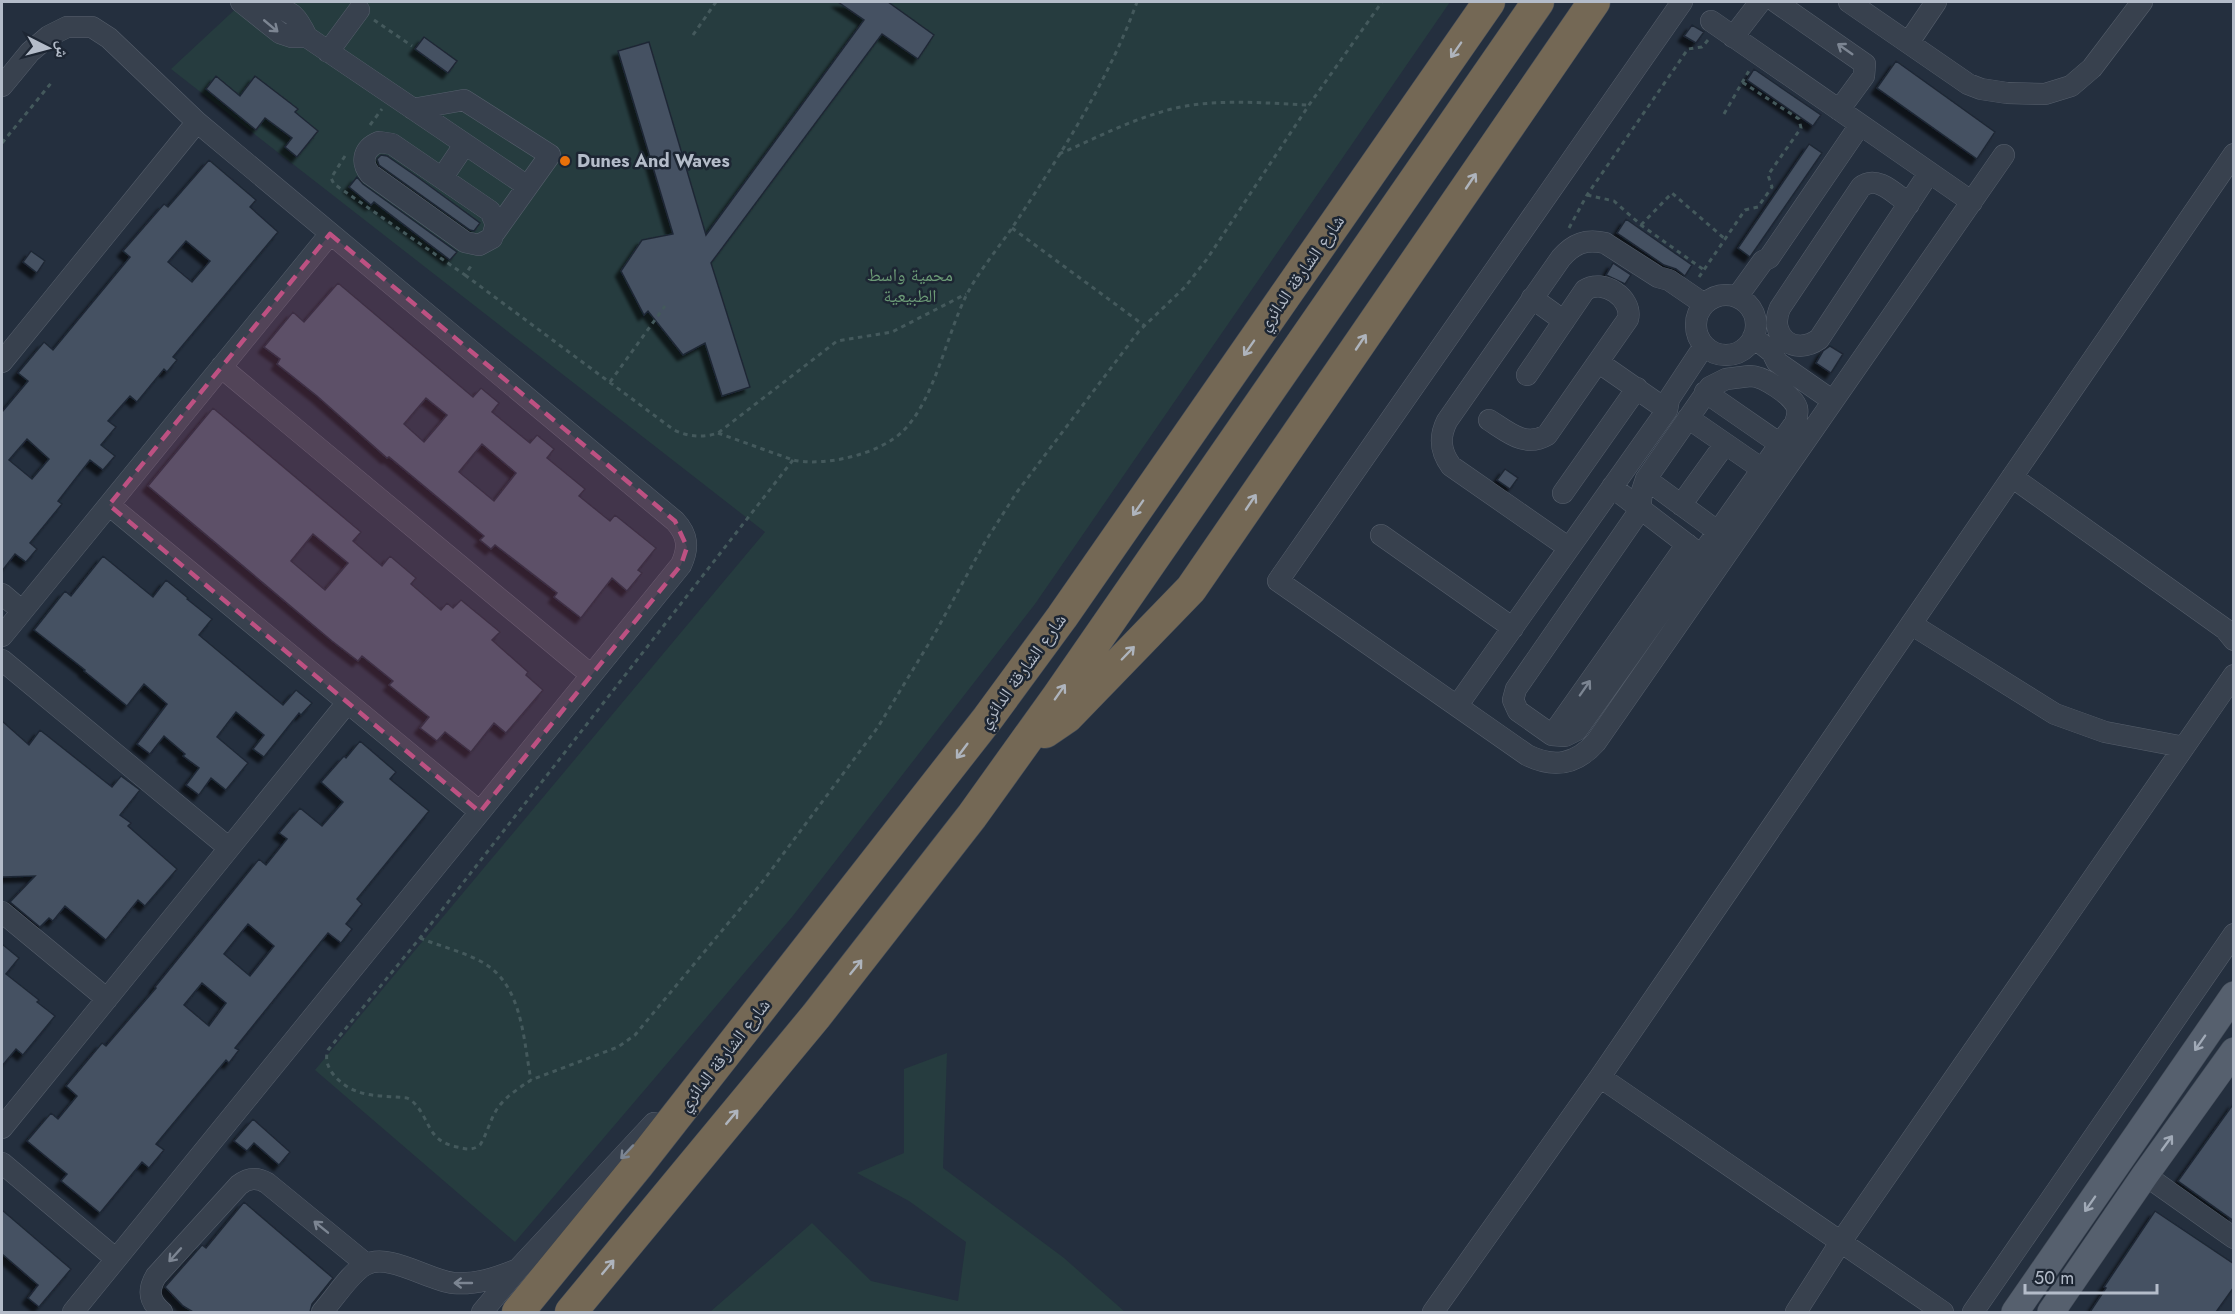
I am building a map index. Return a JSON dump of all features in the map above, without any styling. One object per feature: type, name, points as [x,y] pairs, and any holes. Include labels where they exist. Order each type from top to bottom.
[{"type":"highway","name":"شارع الشارقة الدائري","points":[[518,1312],[714,1068],[953,763],[1062,617],[1489,2]]},
{"type":"highway","points":[[571,1312],[869,950],[1022,747],[1538,2]]},
{"type":"highway","points":[[1022,747],[1067,717],[1191,589],[1594,2]]},
{"type":"main road","points":[[2015,1312],[2234,995]]},
{"type":"main road","points":[[2051,1312],[2234,1051]]},
{"type":"street","points":[[241,2],[280,33],[292,37],[307,37]]},
{"type":"street","points":[[264,2],[295,15],[307,37],[527,186]]},
{"type":"street","points":[[1972,202],[1682,2],[1278,581],[1527,755],[1551,764],[1564,763],[1588,752],[1745,510],[1833,401],[1972,202],[2004,154]]},
{"type":"street","points":[[1716,25],[1760,2]]},
{"type":"street","points":[[1776,2],[1865,64],[1864,76],[1839,110]]},
{"type":"street","points":[[1849,2],[1968,84],[1981,89],[2007,93],[2045,94],[2071,86],[2082,78],[2142,2]]},
{"type":"street","points":[[1909,42],[1936,2]]},
{"type":"street","points":[[328,52],[359,9]]},
{"type":"street","points":[[2,86],[30,52],[49,36],[67,27],[92,27],[109,38],[196,122],[682,528],[687,547],[681,565],[73,1312]]},
{"type":"street","points":[[413,109],[464,100],[550,155],[495,232],[486,243],[479,245],[465,242],[370,174],[364,162],[365,155],[373,144],[386,142],[392,144],[490,211],[494,217],[495,232]]},
{"type":"street","points":[[2,362],[196,122]]},
{"type":"street","points":[[1742,300],[1768,268],[1769,258],[1860,125]]},
{"type":"street","points":[[442,178],[465,144]]},
{"type":"street","points":[[1439,1310],[2234,154]]},
{"type":"street","points":[[1909,204],[1876,182],[1868,182],[1861,187],[1780,308],[1776,323],[1783,338],[1797,346],[1813,344],[1819,339],[1909,204],[1929,173]]},
{"type":"street","points":[[2,636],[330,234]]},
{"type":"street","points":[[1569,548],[1458,473],[1445,458],[1442,449],[1443,429],[1447,421],[1568,250],[1586,242],[1605,243],[1658,277],[1663,288],[1696,303],[1719,296],[1742,300],[1755,319],[1750,342],[1731,355],[1709,350],[1696,330],[1696,303]]},
{"type":"street","points":[[1489,420],[1525,441],[1540,439],[1547,435],[1628,319],[1627,303],[1605,287],[1595,286],[1585,290],[1527,375]]},
{"type":"street","points":[[1532,298],[1564,321]]},
{"type":"street","points":[[1750,342],[1766,360],[1777,362],[1833,401]]},
{"type":"street","points":[[1457,706],[1666,410],[1676,404],[1709,350]]},
{"type":"street","points":[[1599,362],[1666,410]]},
{"type":"street","points":[[221,367],[591,675]]},
{"type":"street","points":[[1753,376],[1763,379],[1792,399],[1797,408],[1795,423],[1762,469],[1745,510],[1694,550],[1577,730],[1565,736],[1552,735],[1518,711],[1513,694],[1640,510],[1646,479],[1705,392],[1714,384],[1726,379],[1753,376]]},
{"type":"street","points":[[1563,493],[1637,388]]},
{"type":"street","points":[[1705,392],[1780,444]]},
{"type":"street","points":[[1688,418],[1762,469]]},
{"type":"street","points":[[1681,505],[1725,444]]},
{"type":"street","points":[[2012,477],[2225,629],[2234,640]]},
{"type":"street","points":[[1646,479],[1717,531]]},
{"type":"street","points":[[1612,487],[1694,550]]},
{"type":"street","points":[[109,505],[480,812]]},
{"type":"street","points":[[1381,535],[1513,628]]},
{"type":"street","points":[[2,594],[22,611]]},
{"type":"street","points":[[1911,624],[2055,714],[2104,732],[2184,747]]},
{"type":"street","points":[[2,660],[229,848]]},
{"type":"street","points":[[1796,1312],[1840,1243],[2234,675]]},
{"type":"street","points":[[2,1128],[347,703]]},
{"type":"street","points":[[2,912],[107,999]]},
{"type":"street","points":[[1973,1312],[2234,934]]},
{"type":"street","points":[[482,1312],[519,1268],[656,1120],[714,1068]]},
{"type":"street","points":[[1600,1077],[1943,1312]]},
{"type":"street","points":[[2,1163],[116,1259]]},
{"type":"street","points":[[2145,1175],[2234,1238]]},
{"type":"street","points":[[162,1312],[151,1299],[150,1291],[156,1276],[239,1185],[249,1179],[267,1183],[366,1264]]},
{"type":"street","points":[[322,1312],[359,1269],[374,1261],[390,1262],[437,1280],[453,1283],[487,1281],[519,1268]]},
{"type":"path","points":[[693,35],[717,2]]},
{"type":"path","points":[[465,275],[674,430],[691,436],[718,433],[793,460],[816,463],[873,451],[889,443],[903,431],[922,405],[967,294],[1012,228],[1107,71],[1137,2]]},
{"type":"path","points":[[793,460],[420,938],[328,1050],[326,1056],[330,1071],[358,1092],[411,1100],[437,1139],[447,1145],[469,1150],[480,1145],[496,1110],[507,1098],[531,1080],[618,1047],[635,1035],[760,885],[878,727],[934,635],[985,542],[1017,492],[1145,326],[1185,287],[1202,266],[1309,105],[1382,2]]},
{"type":"path","points":[[359,9],[412,46]]},
{"type":"path","points":[[1568,250],[1571,223],[1587,195],[1688,49],[1702,47],[1716,25]]},
{"type":"path","points":[[1724,114],[1758,54]]},
{"type":"path","points":[[2,143],[52,82]]},
{"type":"path","points":[[1696,303],[1704,270],[1745,210],[1758,207],[1772,187],[1768,175],[1802,125],[1799,119],[1742,82]]},
{"type":"path","points":[[1059,153],[1159,112],[1228,102],[1309,105]]},
{"type":"path","points":[[1641,225],[1672,192],[1725,239]]},
{"type":"path","points":[[1587,195],[1614,201],[1641,225],[1704,270]]},
{"type":"path","points":[[1012,228],[1145,326]]},
{"type":"path","points":[[718,433],[837,341],[892,332],[967,294]]},
{"type":"path","points":[[609,382],[665,306]]},
{"type":"path","points":[[420,938],[480,961],[505,982],[514,997],[531,1080]]},
{"type":"highlighted area","points":[[330,234],[675,521],[687,547],[681,565],[480,812],[109,505]]},
{"type":"green space","name":"محمية واسط الطبيعية","points":[[243,2],[1450,2],[1035,604],[792,917],[515,1242],[315,1070],[765,532],[171,69]]},
{"type":"green space","points":[[947,1053],[943,1168],[1064,1258],[1125,1312],[710,1312],[812,1223],[871,1281],[958,1301],[966,1242],[909,1201],[857,1173],[904,1153],[904,1069]]},
{"type":"building","points":[[838,2],[888,2],[934,35],[918,59],[882,34],[711,263],[750,387],[722,396],[705,343],[683,355],[648,311],[644,315],[621,271],[642,240],[673,234],[618,51],[649,42],[706,235],[864,20]]},
{"type":"building","points":[[1692,25],[1704,32],[1696,43],[1684,36]]},
{"type":"building","points":[[424,37],[457,61],[448,73],[415,49]]},
{"type":"building","points":[[1896,61],[1995,132],[1977,159],[1877,88]]},
{"type":"building","points":[[1754,69],[1821,115],[1813,126],[1747,80]]},
{"type":"building","points":[[216,76],[240,96],[255,76],[298,109],[295,112],[318,131],[297,157],[285,147],[292,138],[265,118],[256,130],[206,89]]},
{"type":"building","points":[[1809,144],[1822,153],[1750,257],[1738,248]]},
{"type":"building","points":[[381,155],[387,156],[480,223],[474,231],[379,165],[377,159]]},
{"type":"building","points":[[209,160],[256,200],[250,207],[278,232],[173,357],[177,360],[167,372],[164,369],[137,402],[130,396],[108,421],[116,427],[101,445],[115,456],[103,470],[90,460],[58,501],[62,504],[30,543],[37,549],[26,562],[15,554],[2,571],[2,412],[28,381],[18,373],[44,342],[53,350],[130,257],[123,251],[164,204],[168,207]],"holes":[[[186,241],[210,261],[192,282],[168,262]],[[27,439],[49,459],[32,479],[9,460]]]},
{"type":"building","points":[[357,177],[363,184],[457,252],[450,260],[374,202],[371,205],[349,187]]},
{"type":"building","points":[[1626,219],[1692,265],[1685,276],[1676,269],[1664,265],[1617,233]]},
{"type":"building","points":[[31,251],[45,261],[37,273],[23,262]]},
{"type":"building","points":[[1613,263],[1631,275],[1625,284],[1606,275]]},
{"type":"building","points":[[338,283],[473,397],[481,388],[499,403],[492,412],[530,443],[537,435],[554,449],[547,458],[585,489],[579,496],[610,521],[615,515],[656,548],[638,570],[642,573],[627,591],[612,578],[581,618],[554,597],[557,593],[495,545],[491,549],[480,540],[484,536],[389,457],[387,458],[277,364],[280,359],[264,347],[293,312],[304,322]],"holes":[[[426,398],[447,415],[424,442],[404,424]],[[482,444],[516,473],[494,501],[459,472]]]},
{"type":"building","points":[[1830,346],[1843,354],[1831,373],[1816,363],[1823,351]]},
{"type":"building","points":[[213,408],[361,532],[353,541],[382,566],[390,556],[416,578],[411,584],[441,610],[447,603],[453,608],[461,600],[500,632],[492,640],[528,672],[526,675],[543,690],[506,733],[494,723],[471,752],[445,732],[437,741],[420,728],[429,717],[389,685],[393,681],[362,656],[358,661],[332,641],[148,486]],"holes":[[[313,534],[348,563],[325,590],[291,561]]]},
{"type":"building","points":[[1505,469],[1518,478],[1510,489],[1497,480]]},
{"type":"building","points":[[103,556],[153,597],[166,580],[188,598],[212,619],[199,635],[283,705],[296,690],[312,703],[301,715],[299,713],[264,757],[253,749],[264,735],[236,712],[217,737],[248,763],[226,790],[211,778],[199,795],[186,785],[199,768],[183,756],[185,754],[164,736],[150,754],[137,744],[167,704],[144,684],[127,706],[34,630],[65,591],[71,596]]},
{"type":"building","points":[[2,721],[29,745],[40,730],[112,787],[121,776],[140,790],[120,815],[131,823],[128,826],[177,869],[145,906],[138,900],[106,940],[65,906],[53,921],[49,918],[40,927],[10,902],[35,876],[2,877]]},
{"type":"building","points":[[360,741],[396,772],[390,779],[429,811],[357,899],[362,904],[346,924],[352,929],[341,943],[328,933],[235,1048],[239,1050],[229,1063],[226,1060],[156,1144],[164,1150],[149,1168],[142,1162],[100,1213],[61,1181],[67,1174],[27,1141],[51,1113],[58,1119],[77,1096],[66,1086],[102,1043],[106,1046],[156,988],[259,859],[266,865],[287,839],[279,833],[300,808],[322,826],[343,802],[321,782],[344,756],[346,758]],"holes":[[[248,924],[274,946],[250,976],[224,954]],[[202,983],[226,1003],[209,1026],[184,1005]]]},
{"type":"building","points":[[2,944],[19,958],[6,974],[55,1016],[23,1055],[16,1049],[2,1066]]},
{"type":"building","points":[[2234,1103],[2234,1221],[2178,1181]]},
{"type":"building","points":[[253,1119],[290,1152],[279,1165],[254,1143],[247,1151],[234,1141]]},
{"type":"building","points":[[244,1202],[333,1278],[312,1304],[310,1312],[193,1312],[183,1306],[165,1287],[202,1245],[206,1248]]},
{"type":"building","points":[[2,1210],[71,1269],[39,1307],[28,1298],[38,1285],[2,1254]]},
{"type":"building","points":[[2155,1211],[2234,1264],[2234,1287],[2216,1312],[2090,1312],[2106,1288],[2104,1287]]},
{"type":"place","name":"Dunes And Waves","points":[[565,161]]}]
